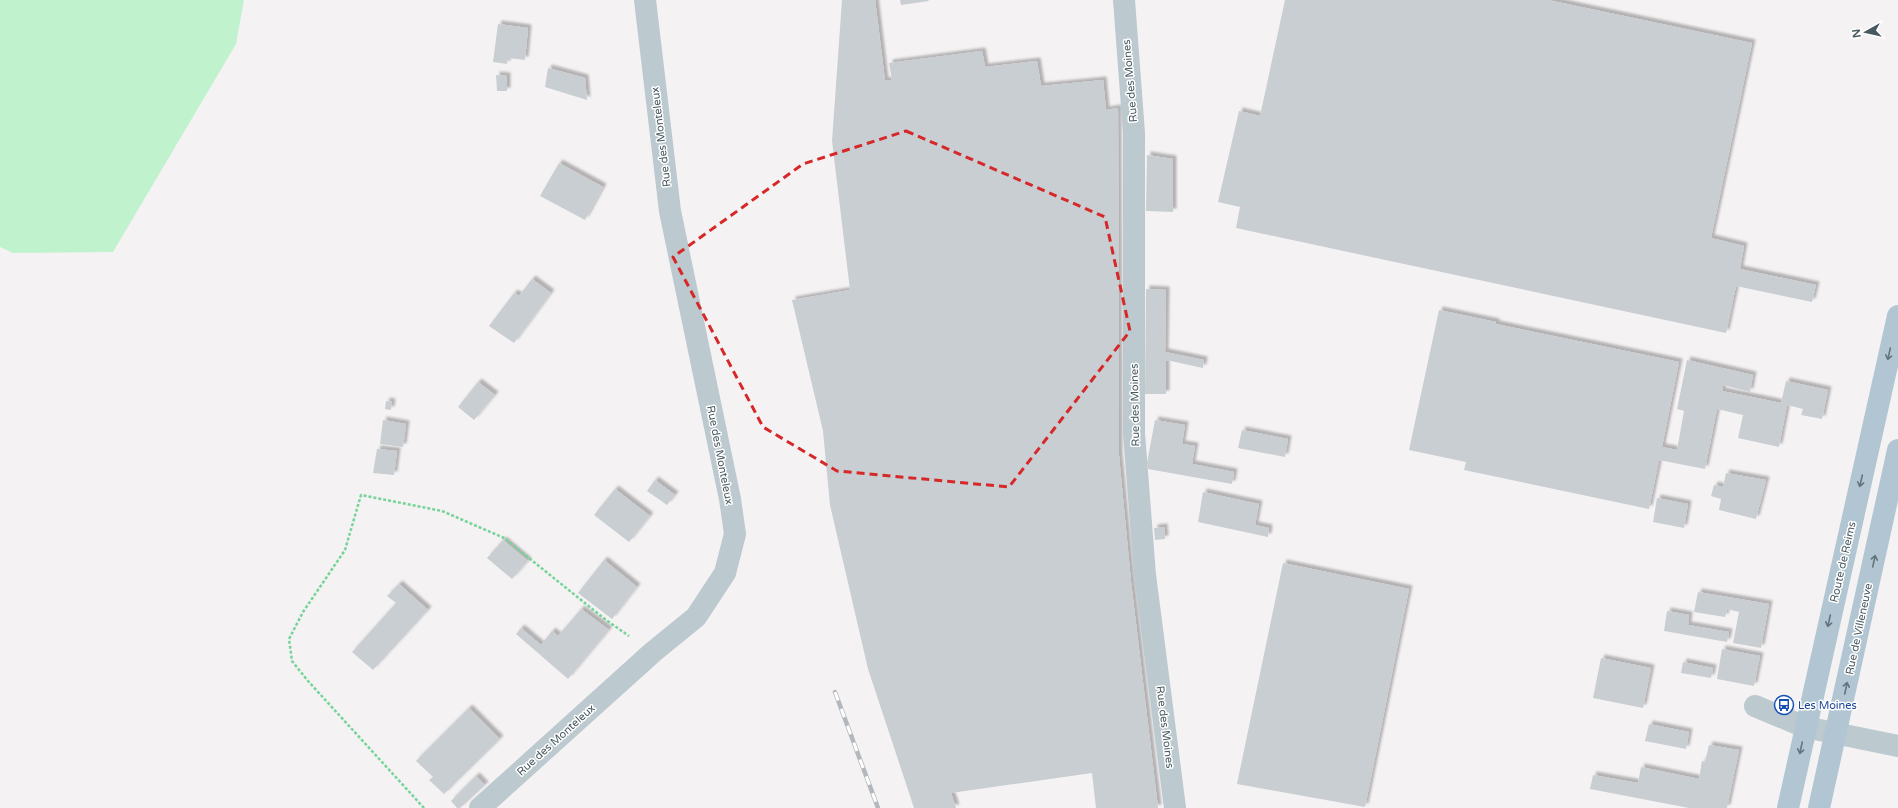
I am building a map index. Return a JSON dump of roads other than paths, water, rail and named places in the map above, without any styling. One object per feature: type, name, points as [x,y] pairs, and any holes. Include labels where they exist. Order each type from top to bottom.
[{"type":"main road","name":"Route de Reims","points":[[1788,808],[1898,316]]},
{"type":"main road","name":"Rue de Villeneuve","points":[[1819,808],[1898,450]]},
{"type":"street","name":"Rue des Monteleux","points":[[480,808],[653,652],[696,617],[725,573],[734,534],[730,499],[670,212],[645,0]]},
{"type":"street","name":"Rue des Moines","points":[[1124,0],[1134,133],[1134,433],[1145,575],[1175,808]]},
{"type":"street","points":[[1755,706],[1806,727],[1898,746]]},
{"type":"railway","points":[[835,692],[878,808]]},
{"type":"place","name":"Les Moines","points":[[1784,705]]}]
